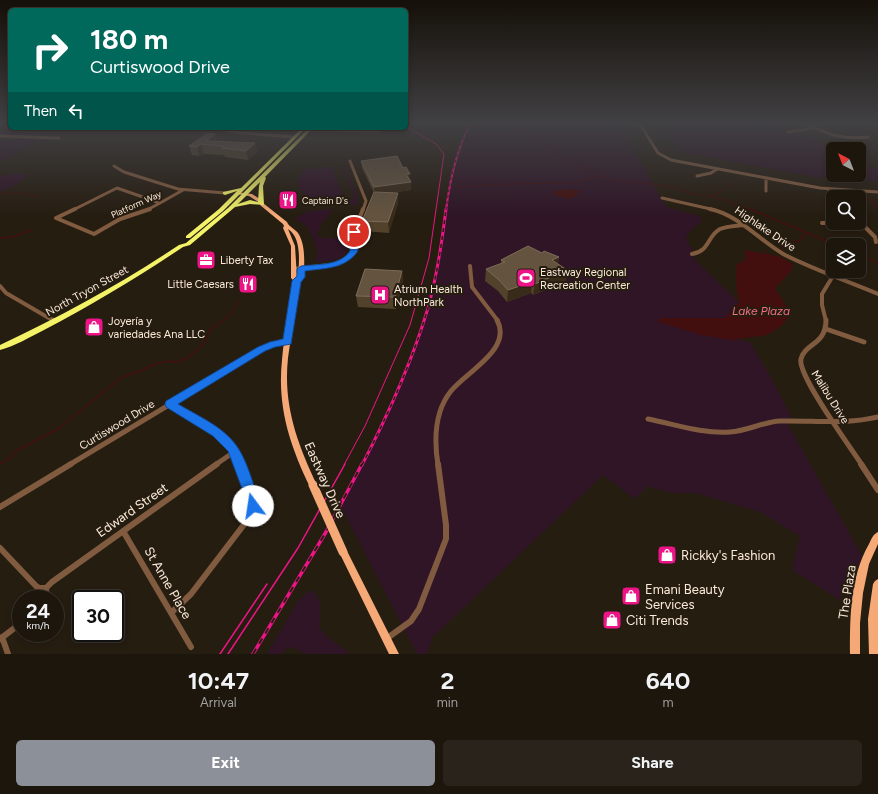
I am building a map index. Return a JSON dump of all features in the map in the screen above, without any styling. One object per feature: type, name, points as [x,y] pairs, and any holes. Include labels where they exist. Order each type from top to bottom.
[{"type":"main road","name":"North Tryon Street","points":[[181,246],[182,242],[232,199],[276,155]]},
{"type":"main road","name":"North Tryon Street","points":[[0,348],[55,321],[125,282],[181,246],[188,244],[230,209],[286,155]]},
{"type":"main road","points":[[230,209],[243,203],[261,203],[261,186],[265,176]]},
{"type":"main road","points":[[225,193],[244,187]]},
{"type":"main road","points":[[225,193],[230,195],[232,199]]},
{"type":"main road","name":"Eastway Drive","points":[[238,193],[252,196],[278,217],[286,226],[292,229],[300,245],[302,251],[301,277],[297,281],[287,341],[284,381],[286,406],[294,442],[300,461],[394,654]]},
{"type":"main road","name":"Eastway Drive","points":[[286,226],[285,228],[293,246],[294,278],[297,281]]},
{"type":"main road","name":"The Plaza","points":[[855,654],[855,610],[859,580],[864,562],[878,536]]},
{"type":"main road","points":[[874,654],[873,619],[877,589]]},
{"type":"street","points":[[660,155],[677,161],[828,189],[878,192]]},
{"type":"street","points":[[294,269],[338,264],[349,258],[354,251],[352,235],[366,199],[350,161]]},
{"type":"street","points":[[114,166],[141,178],[183,190],[225,193]]},
{"type":"street","points":[[697,176],[711,173],[717,169]]},
{"type":"street","points":[[766,178],[766,191]]},
{"type":"street","name":"Platform Way","points":[[161,203],[117,188],[56,218],[94,234],[120,219],[149,209],[161,203],[183,190]]},
{"type":"street","name":"Highlake Drive","points":[[662,198],[721,212],[733,217],[761,239],[784,254],[826,270]]},
{"type":"street","points":[[692,254],[703,251],[720,229],[743,225]]},
{"type":"street","points":[[866,228],[874,237],[876,242]]},
{"type":"street","points":[[386,639],[411,621],[419,610],[446,539],[446,525],[435,445],[439,414],[450,392],[463,378],[491,354],[499,338],[501,330],[496,317],[472,287],[470,266]]},
{"type":"street","points":[[832,278],[822,294],[822,306],[826,318],[826,329],[864,342]]},
{"type":"street","name":"Highlake Drive","points":[[845,278],[878,294]]},
{"type":"street","points":[[0,286],[6,292],[55,321]]},
{"type":"street","points":[[0,294],[6,292]]},
{"type":"street","name":"Malibu Drive","points":[[826,329],[820,338],[801,357],[800,365],[804,377],[878,490]]},
{"type":"street","name":"Curtiswood Drive","points":[[0,507],[262,349],[273,344],[287,341]]},
{"type":"street","points":[[170,404],[217,433],[234,452],[252,499],[251,513],[191,594],[171,613]]},
{"type":"street","points":[[648,419],[702,429],[730,432],[772,421],[854,421],[878,417]]},
{"type":"street","name":"Edward Street","points":[[46,588],[52,582],[234,452]]},
{"type":"street","name":"St Anne Place","points":[[124,531],[191,647]]},
{"type":"street","points":[[0,548],[36,586],[39,588],[46,588]]},
{"type":"street","points":[[8,654],[1,638],[12,630]]},
{"type":"shaded area","points":[[0,155],[14,155],[6,159],[0,160]]},
{"type":"shaded area","points":[[457,155],[636,155],[666,207],[700,216],[702,221],[688,233],[686,240],[693,250],[691,252],[696,261],[739,302],[727,317],[741,341],[749,341],[769,374],[791,416],[788,425],[862,556],[855,577],[851,602],[844,588],[840,600],[792,570],[800,536],[760,512],[695,493],[671,493],[648,486],[635,499],[603,475],[435,635],[434,634],[427,654],[417,654],[341,507],[392,404],[423,323],[436,274],[445,207]]},
{"type":"shaded area","points":[[695,155],[826,155],[826,178],[820,178]]},
{"type":"shaded area","points":[[866,164],[878,170],[878,181],[866,180]]},
{"type":"shaded area","points":[[345,166],[358,197],[357,205],[339,204],[340,200],[351,200],[355,198],[343,168],[339,167]]},
{"type":"shaded area","points":[[335,167],[332,168],[343,197],[346,197],[337,199],[334,204],[313,205],[300,188],[298,180],[306,169]]},
{"type":"shaded area","points":[[29,174],[12,187],[0,191],[0,176]]},
{"type":"shaded area","points":[[332,209],[327,219],[324,219],[316,236],[320,236],[320,238],[334,238],[339,237],[341,232],[346,232],[347,252],[336,259],[313,262],[317,261],[316,258],[318,253],[311,233],[305,225],[295,218],[309,211]]},
{"type":"shaded area","points":[[310,590],[319,601],[319,628],[329,638],[350,654],[305,654],[293,647],[287,648],[281,654],[267,654],[298,601]]},
{"type":"water","points":[[569,189],[581,191],[570,199],[557,196],[551,192]]},
{"type":"water","name":"Lake Plaza","points":[[745,250],[778,256],[793,264],[791,271],[775,288],[791,314],[781,326],[767,335],[731,340],[701,335],[658,322],[659,318],[725,318],[739,302],[736,283],[736,269],[737,264],[745,260]]},
{"type":"building","points":[[397,156],[403,168],[406,167],[410,174],[406,174],[411,182],[374,187],[361,161]]},
{"type":"building","points":[[289,192],[293,195],[284,198],[280,195]]},
{"type":"building","points":[[374,192],[398,193],[388,222],[362,221]]},
{"type":"building","points":[[528,246],[542,253],[544,251],[559,257],[552,260],[567,270],[535,284],[532,282],[508,290],[486,269],[505,262],[501,260]]},
{"type":"building","points":[[365,269],[402,271],[395,297],[356,296]]},
{"type":"waterway","points":[[556,155],[601,176]]},
{"type":"waterway","points":[[456,187],[569,183],[601,176]]},
{"type":"waterway","points":[[601,176],[609,180],[668,186],[694,194],[715,197],[752,210]]},
{"type":"waterway","points":[[711,196],[737,182]]},
{"type":"waterway","points":[[0,194],[19,193],[38,196]]},
{"type":"waterway","points":[[866,197],[878,207]]},
{"type":"waterway","points":[[750,209],[826,241]]},
{"type":"waterway","points":[[0,238],[12,237],[31,230]]},
{"type":"waterway","points":[[781,248],[800,240],[807,233]]},
{"type":"waterway","points":[[866,258],[878,263]]},
{"type":"waterway","points":[[0,464],[10,458],[16,451],[59,428],[122,377],[141,371],[157,363],[172,361],[176,363],[189,357],[205,342],[210,330],[231,314],[238,301]]},
{"type":"tram line","points":[[344,465],[365,426],[410,325],[429,258],[444,155]]},
{"type":"tram line","points":[[228,654],[298,548],[345,464]]},
{"type":"tram line","points":[[220,654],[267,584]]},
{"type":"railway","points":[[446,210],[449,187],[458,155]]},
{"type":"railway","points":[[362,465],[399,388],[422,328],[437,271],[446,209]]},
{"type":"railway","points":[[253,654],[326,532],[362,464]]},
{"type":"place","name":"Captain D's","points":[[288,200]]},
{"type":"place","name":"Liberty Tax","points":[[206,260]]},
{"type":"place","name":"Eastway Regional Recreation Center","points":[[526,278]]},
{"type":"place","name":"Little Caesars","points":[[248,284]]},
{"type":"place","name":"Atrium Health NorthPark","points":[[380,295]]},
{"type":"place","name":"Joyería y variedades Ana LLC","points":[[94,327]]},
{"type":"place","name":"Rickky's Fashion","points":[[667,555]]},
{"type":"place","name":"Emani Beauty Services","points":[[631,596]]},
{"type":"place","name":"Citi Trends","points":[[612,620]]},
{"type":"route","points":[[253,506],[252,499],[232,448],[217,433],[170,404],[262,349],[278,342],[287,341],[296,286],[297,281],[301,277],[301,269],[330,266],[338,264],[349,258],[354,251],[352,238],[354,232]]}]
